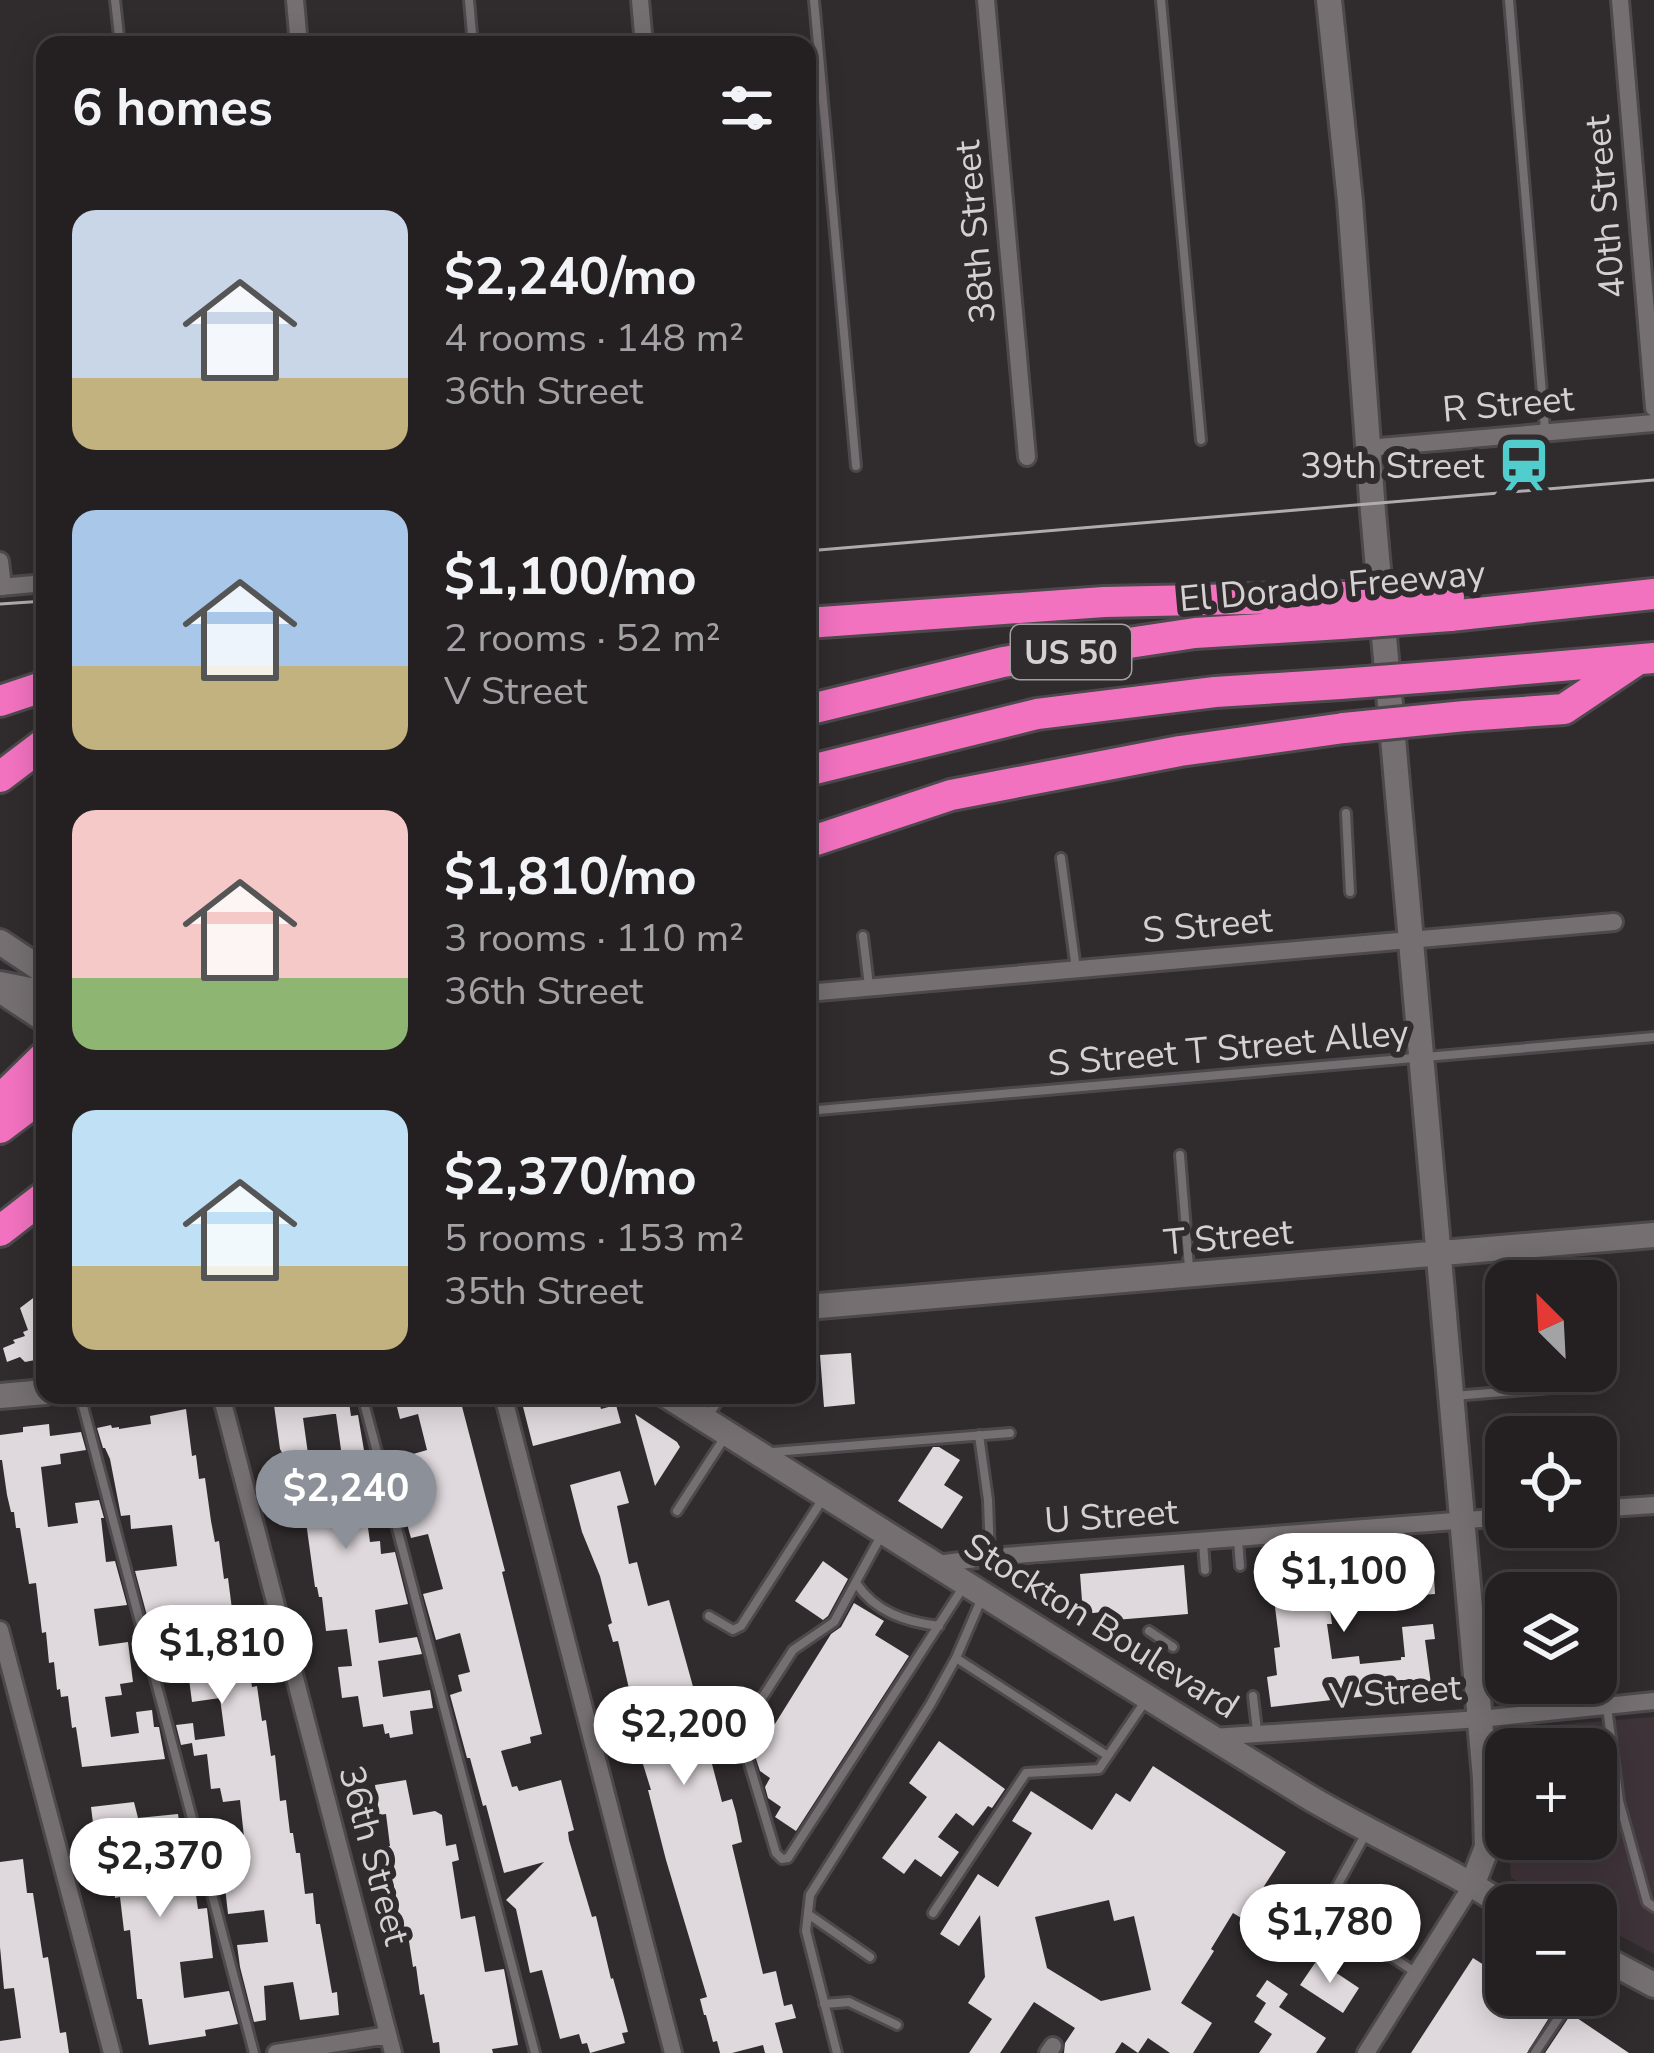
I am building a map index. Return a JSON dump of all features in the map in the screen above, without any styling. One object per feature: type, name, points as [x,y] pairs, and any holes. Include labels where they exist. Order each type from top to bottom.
[{"type":"highway","points":[[816,622],[1104,602],[1341,610],[1654,594]]},
{"type":"highway","name":"El Dorado Freeway","points":[[816,708],[1003,662],[1341,610]]},
{"type":"highway","points":[[816,839],[951,795],[1180,751],[1344,728],[1564,709],[1646,659]]},
{"type":"highway","name":"US 50","points":[[816,769],[1037,714],[1215,692],[1646,659]]},
{"type":"highway","points":[[0,701],[36,689]]},
{"type":"highway","points":[[0,776],[36,750]]},
{"type":"highway","points":[[0,1100],[36,1065]]},
{"type":"highway","points":[[0,1128],[36,1101]]},
{"type":"highway","points":[[0,1231],[36,1203]]},
{"type":"street","points":[[296,0],[298,36]]},
{"type":"street","points":[[640,0],[643,36]]},
{"type":"street","name":"38th Street","points":[[986,0],[1027,457]]},
{"type":"street","points":[[1329,0],[1464,1520],[1487,1847],[1473,1883],[1366,2053]]},
{"type":"street","name":"40th Street","points":[[1620,0],[1654,408]]},
{"type":"street","name":"R Street","points":[[1368,448],[1654,423]]},
{"type":"street","points":[[0,561],[1,587],[36,584]]},
{"type":"street","name":"S Street","points":[[816,992],[1614,922]]},
{"type":"street","points":[[0,942],[36,966]]},
{"type":"street","points":[[0,987],[36,992]]},
{"type":"street","points":[[0,987],[36,1013]]},
{"type":"street","name":"T Street","points":[[816,1306],[1654,1235]]},
{"type":"street","points":[[0,1396],[36,1393]]},
{"type":"street","name":"36th Street","points":[[223,1404],[391,2044]]},
{"type":"street","points":[[505,1404],[674,2053]]},
{"type":"street","name":"Stockton Boulevard","points":[[681,1404],[1313,1800],[1485,1891]]},
{"type":"street","points":[[1617,1507],[1654,1504]]},
{"type":"street","name":"U Street","points":[[936,1564],[1485,1518]]},
{"type":"street","points":[[0,1630],[112,2053]]},
{"type":"street","name":"V Street","points":[[1212,1737],[1480,1719],[1654,1701]]},
{"type":"street","points":[[1617,1966],[1654,1985]]},
{"type":"street","points":[[276,2053],[391,2044]]},
{"type":"lane","points":[[115,0],[119,36]]},
{"type":"lane","points":[[469,0],[472,36]]},
{"type":"lane","points":[[814,0],[856,466]]},
{"type":"lane","points":[[1161,0],[1201,440]]},
{"type":"lane","points":[[1509,0],[1545,432]]},
{"type":"lane","points":[[1346,813],[1350,892]]},
{"type":"lane","points":[[1061,858],[1076,969]]},
{"type":"lane","points":[[863,936],[869,987]]},
{"type":"lane","name":"S Street T Street Alley","points":[[816,1110],[1654,1037]]},
{"type":"lane","points":[[1180,1154],[1190,1275]]},
{"type":"lane","points":[[1452,1396],[1501,1392]]},
{"type":"lane","points":[[82,1404],[254,2053]]},
{"type":"lane","points":[[364,1404],[536,2053]]},
{"type":"lane","points":[[677,1511],[716,1426],[720,1404]]},
{"type":"lane","points":[[760,1454],[1010,1433]]},
{"type":"lane","points":[[979,1435],[991,1557]]},
{"type":"lane","points":[[710,1616],[733,1630],[741,1626],[825,1496]]},
{"type":"lane","points":[[882,1533],[830,1626],[794,1650],[742,1729],[776,1853],[782,1859],[788,1858],[939,1626],[975,1589]]},
{"type":"lane","points":[[1238,1539],[1240,1566]]},
{"type":"lane","points":[[1203,1541],[1205,1570]]},
{"type":"lane","points":[[856,1583],[868,1598],[901,1620],[939,1626]]},
{"type":"lane","points":[[837,2053],[806,1931],[810,1895],[956,1658],[975,1589]]},
{"type":"lane","points":[[1149,1630],[1173,1647]]},
{"type":"lane","points":[[956,1658],[1108,1756]]},
{"type":"lane","points":[[1253,1696],[1258,1733]]},
{"type":"lane","points":[[933,1913],[1026,1773],[1100,1769],[1148,1697]]},
{"type":"lane","points":[[1607,1705],[1610,1728]]},
{"type":"lane","points":[[1617,1784],[1647,1902],[1654,1907]]},
{"type":"lane","points":[[1368,1828],[1337,1886],[1381,1911],[1386,1928],[1375,1946],[1415,1973]]},
{"type":"lane","points":[[808,1913],[870,1957]]},
{"type":"lane","points":[[824,2004],[849,2002],[897,2025]]},
{"type":"lane","points":[[1535,2053],[1560,2016]]},
{"type":"shaded area","points":[[1654,1717],[1654,1954],[1617,1934],[1617,1884],[1522,1884],[1511,1878],[1510,1860],[1617,1860],[1617,1728],[1514,1728]]},
{"type":"building","points":[[36,1296],[36,1360],[25,1362],[20,1357],[7,1362],[3,1348],[28,1330],[20,1308]]},
{"type":"building","points":[[851,1353],[855,1404],[824,1407],[820,1355]]},
{"type":"building","points":[[274,1404],[349,1404],[351,1416],[358,1415],[367,1468],[335,1472],[340,1509],[365,1506],[370,1542],[380,1541],[381,1554],[395,1552],[408,1604],[375,1610],[379,1643],[417,1637],[422,1654],[378,1661],[383,1697],[430,1690],[433,1708],[410,1711],[413,1734],[390,1738],[383,1724],[363,1727],[358,1696],[342,1698],[338,1667],[352,1666],[347,1629],[326,1631],[306,1522],[296,1523]],"holes":[[[336,1414],[342,1457],[309,1461],[303,1418]]]},
{"type":"building","points":[[396,1404],[461,1404],[542,1734],[530,1737],[531,1743],[501,1751],[512,1787],[519,1791],[561,1780],[574,1830],[568,1832],[569,1840],[624,2017],[625,2043],[590,2053],[579,2034],[560,2039],[542,1970],[530,1973],[516,1909],[506,1900],[544,1862],[504,1873],[450,1695],[462,1691],[458,1675],[470,1672],[460,1633],[436,1640],[423,1594],[443,1589],[428,1534],[411,1538],[389,1461],[427,1450],[418,1414],[400,1419]]},
{"type":"building","points":[[522,1404],[600,1404],[601,1409],[616,1405],[621,1423],[533,1446]]},
{"type":"building","points":[[186,1409],[192,1456],[196,1455],[199,1479],[205,1478],[233,1617],[237,1616],[242,1653],[247,1652],[252,1687],[257,1686],[262,1721],[266,1720],[280,1801],[286,1800],[290,1833],[300,1853],[305,1894],[313,1893],[339,2015],[300,2020],[293,1982],[264,1986],[266,2020],[254,2022],[237,1945],[268,1942],[264,1910],[228,1914],[224,1878],[229,1878],[225,1849],[245,1846],[240,1800],[223,1802],[220,1788],[211,1789],[207,1754],[194,1756],[192,1743],[181,1745],[176,1725],[193,1723],[195,1740],[225,1736],[220,1698],[192,1702],[188,1671],[174,1672],[170,1635],[153,1638],[135,1571],[177,1566],[172,1525],[131,1529],[130,1515],[121,1516],[110,1459],[97,1428],[151,1424],[150,1416]]},
{"type":"building","points":[[635,1414],[680,1447],[655,1486]]},
{"type":"building","points":[[49,1424],[50,1436],[81,1432],[86,1450],[60,1454],[61,1464],[41,1467],[48,1527],[78,1523],[75,1503],[99,1500],[106,1562],[115,1561],[127,1605],[94,1609],[99,1646],[128,1642],[133,1682],[120,1684],[122,1695],[105,1697],[111,1737],[139,1733],[136,1712],[152,1710],[165,1759],[82,1767],[68,1696],[61,1697],[54,1662],[49,1663],[36,1583],[29,1584],[20,1528],[11,1512],[0,1460],[0,1435]]},
{"type":"building","points":[[933,1447],[960,1460],[944,1485],[963,1497],[942,1529],[898,1501]]},
{"type":"building","points":[[620,1471],[629,1503],[617,1506],[629,1564],[637,1562],[648,1606],[669,1600],[697,1701],[703,1700],[713,1744],[707,1745],[722,1802],[732,1799],[736,1813],[742,1842],[732,1845],[763,1974],[776,1971],[784,2006],[792,2004],[796,2018],[775,2023],[783,2053],[765,2053],[763,2045],[720,2053],[704,2015],[700,1999],[707,1997],[634,1735],[633,1706],[618,1641],[613,1642],[600,1576],[570,1485]]},
{"type":"building","points":[[823,1561],[848,1579],[823,1620],[795,1601]]},
{"type":"building","points":[[1433,1561],[1435,1594],[1381,1598],[1381,1605],[1330,1609],[1332,1624],[1327,1624],[1332,1659],[1359,1656],[1360,1664],[1401,1660],[1405,1657],[1402,1627],[1433,1624],[1435,1639],[1425,1640],[1431,1684],[1271,1707],[1267,1677],[1277,1675],[1274,1648],[1280,1647],[1272,1583],[1307,1578],[1306,1572],[1325,1569],[1325,1573]]},
{"type":"building","points":[[1184,1565],[1188,1614],[1103,1621],[1103,1612],[1083,1614],[1080,1574]]},
{"type":"building","points":[[854,1603],[884,1621],[875,1635],[909,1656],[796,1831],[775,1817],[781,1807],[768,1798],[765,1787],[770,1778],[760,1771],[755,1756]]},
{"type":"building","points":[[939,1741],[1005,1789],[973,1826],[956,1813],[938,1837],[959,1852],[941,1877],[915,1859],[904,1874],[882,1858],[927,1797],[909,1783]]},
{"type":"building","points":[[1153,1766],[1286,1852],[1261,1891],[1288,1908],[1283,1915],[1309,1932],[1327,1897],[1341,1904],[1342,1900],[1373,1919],[1364,1936],[1338,1922],[1312,1961],[1233,1913],[1181,2003],[1212,2023],[1193,2053],[1170,2053],[1148,2038],[1138,2053],[1122,2042],[1115,2053],[1064,2053],[1075,2028],[1034,2002],[1000,2053],[969,2053],[992,2019],[968,2003],[985,1977],[980,1915],[959,1946],[940,1934],[978,1874],[998,1887],[1032,1833],[1012,1821],[1031,1791],[1092,1830],[1116,1793],[1130,1802]],"holes":[[[1109,1900],[1114,1921],[1134,1916],[1151,1990],[1101,2001],[1047,1968],[1035,1917]]]},
{"type":"building","points":[[406,1780],[413,1815],[435,1811],[442,1815],[446,1846],[456,1844],[459,1860],[452,1862],[461,1919],[475,1916],[485,1972],[504,1969],[518,2045],[492,2049],[493,2053],[440,2053],[439,2042],[433,2043],[408,1935],[400,1923],[395,1892],[391,1893],[384,1847],[390,1846],[386,1814],[379,1815],[375,1785]]},
{"type":"building","points":[[134,1802],[138,1818],[178,1814],[198,1909],[207,1908],[213,1958],[180,1962],[184,1998],[229,1991],[238,2024],[205,2030],[206,2036],[149,2045],[142,1999],[137,1999],[130,1930],[124,1931],[112,1868],[99,1870],[91,1807]]},
{"type":"building","points":[[23,1859],[43,1958],[48,1957],[60,2033],[66,2032],[69,2053],[0,2053],[0,2041],[21,2038],[14,1988],[4,1989],[0,1862]]},
{"type":"building","points":[[1473,1958],[1485,1966],[1485,2016],[1550,2016],[1527,2053],[1411,2053]]},
{"type":"building","points":[[1317,1960],[1359,1988],[1343,2013],[1300,1985]]},
{"type":"building","points":[[1267,1980],[1288,1994],[1279,2007],[1326,2038],[1316,2053],[1259,2053],[1272,2034],[1254,2022],[1266,2003],[1256,1996]]},
{"type":"building","points":[[1574,2016],[1629,2053],[1545,2053]]},
{"type":"tram line","points":[[816,550],[1654,480]]},
{"type":"tram line","points":[[0,604],[36,602]]},
{"type":"place","name":"39th Street","points":[[1524,465]]}]
